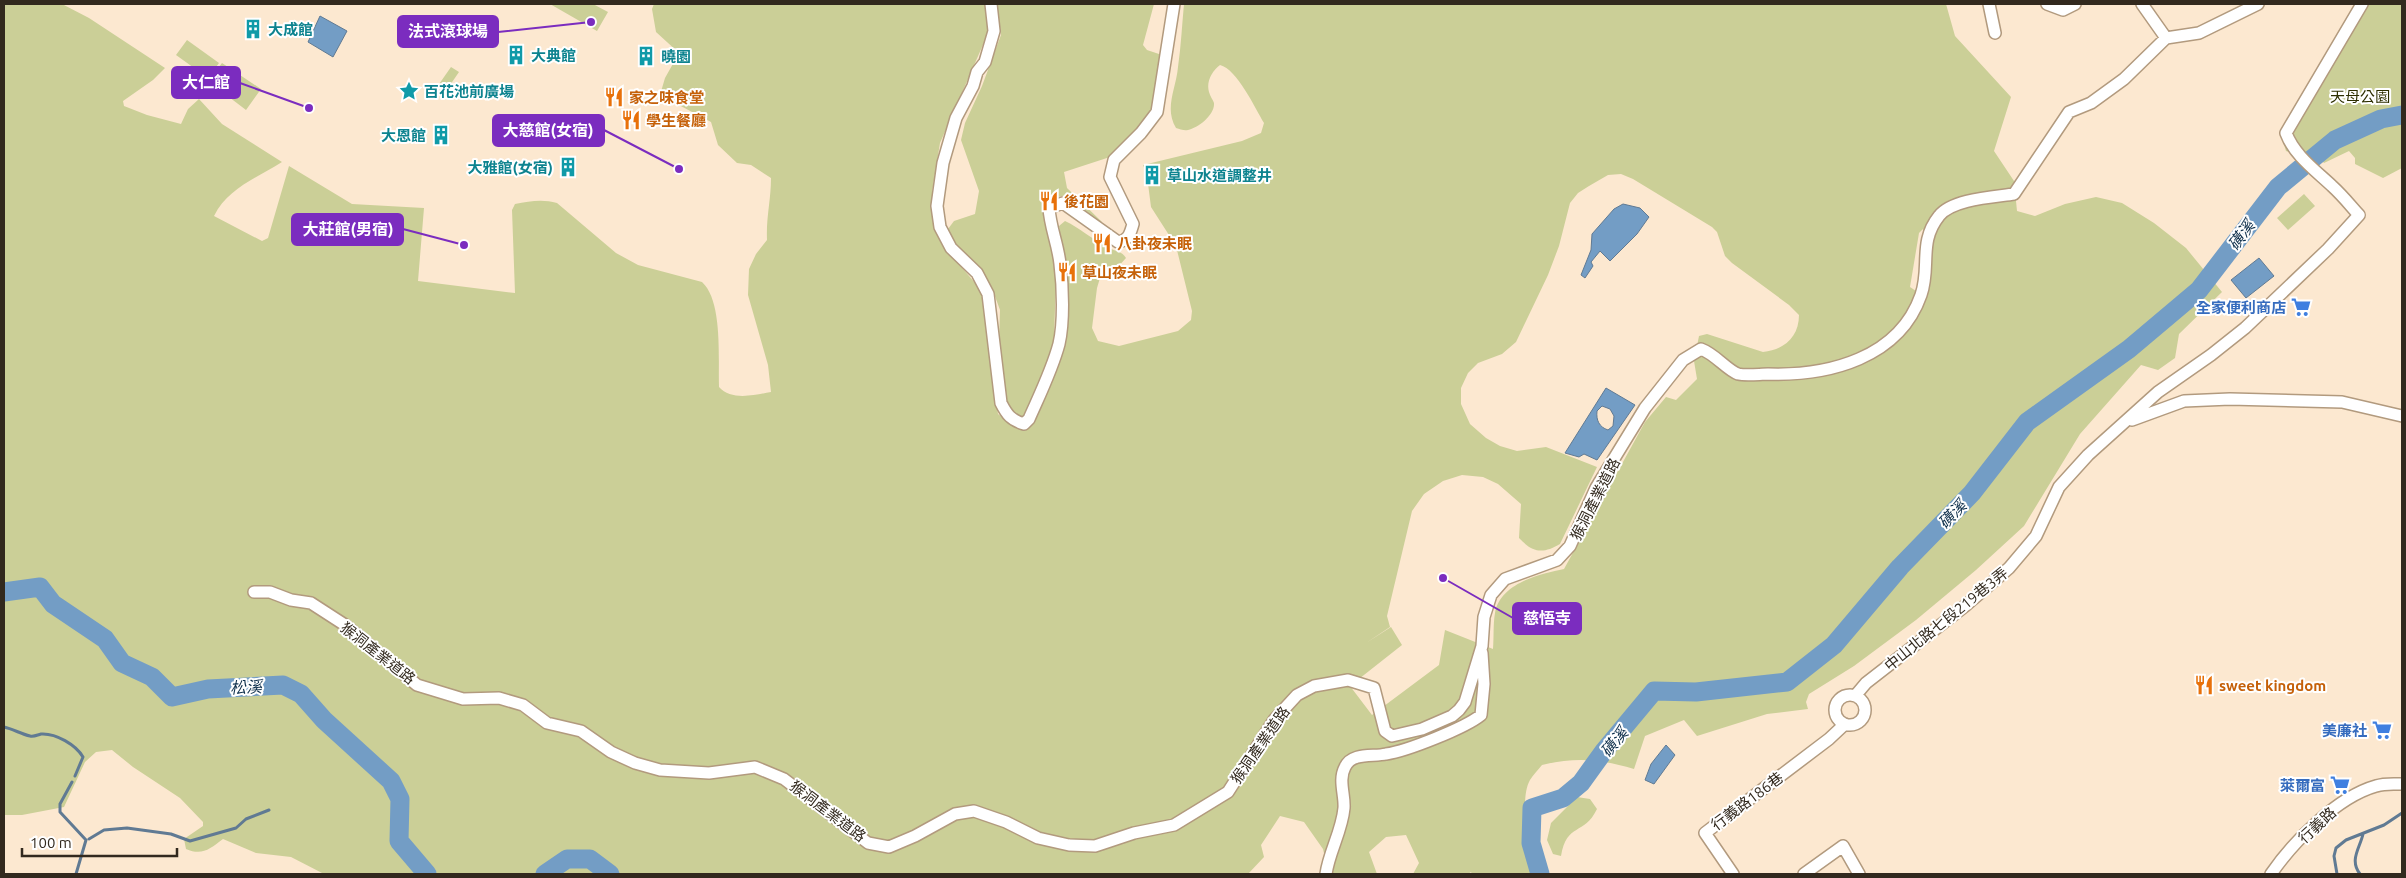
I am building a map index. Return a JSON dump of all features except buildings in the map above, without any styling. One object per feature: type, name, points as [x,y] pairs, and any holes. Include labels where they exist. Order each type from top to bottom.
[{"type":"street","points":[[991,4],[994,30],[992,39],[985,62],[976,72],[973,86],[956,118],[943,163],[937,206],[940,227],[951,248],[977,273],[988,294],[1001,403],[1007,414],[1014,421],[1024,424],[1029,419],[1049,375],[1059,342],[1062,295],[1060,264],[1056,240],[1050,223],[1049,208],[1062,203],[1118,242],[1126,241],[1130,236],[1133,224],[1110,177],[1114,160],[1141,133],[1158,112],[1174,4]]},
{"type":"street","points":[[1989,4],[1995,33]]},
{"type":"street","points":[[2047,4],[2062,10],[2075,4]]},
{"type":"street","points":[[2142,4],[2166,38],[2199,34],[2258,4]]},
{"type":"street","name":"中山北路七段219巷3弄","points":[[1859,699],[1866,684],[1965,606],[2009,568],[2036,536],[2059,487],[2088,455],[2158,392],[2211,356],[2245,328],[2328,249],[2359,215],[2331,185],[2316,174],[2292,145],[2286,133],[2362,4]]},
{"type":"street","name":"猴洞產業道路","points":[[254,592],[270,592],[291,600],[311,604],[345,625],[417,685],[463,699],[499,698],[523,706],[547,723],[581,731],[610,752],[635,763],[660,770],[709,773],[755,767],[784,779],[868,842],[889,847],[915,836],[955,814],[974,811],[1006,822],[1038,838],[1069,845],[1095,846],[1134,833],[1174,825],[1228,792],[1274,720],[1297,695],[1314,686],[1348,680],[1374,688],[1384,732],[1392,736],[1409,733],[1452,716],[1465,702],[1482,646],[1484,617],[1491,595],[1505,579],[1557,560],[1570,546],[1596,488],[1645,408],[1683,360],[1701,349],[1710,352],[1738,374],[1791,375],[1847,365],[1892,340],[1915,312],[1925,285],[1925,254],[1928,234],[1940,215],[1950,206],[2014,194],[2069,112],[2091,103],[2124,79],[2166,38]]},
{"type":"street","points":[[2126,422],[2184,401],[2230,399],[2342,402],[2402,416]]},
{"type":"street","points":[[1326,874],[1330,852],[1344,808],[1341,784],[1345,766],[1356,757],[1388,754],[1420,743],[1472,722],[1481,715],[1484,684],[1482,646]]},
{"type":"street","points":[[1850,695],[1859,699],[1865,712],[1860,721],[1851,725],[1841,721],[1836,708],[1841,698],[1850,695]]},
{"type":"street","name":"行義路186巷","points":[[1733,874],[1705,833],[1829,739],[1841,721]]},
{"type":"street","name":"行義路","points":[[2271,874],[2279,862],[2333,809],[2357,793],[2374,786],[2386,783],[2402,784]]},
{"type":"street","points":[[1804,874],[1843,846],[1858,874]]},
{"type":"green space","points":[[4,4],[62,4],[89,18],[165,68],[153,80],[123,101],[124,106],[147,115],[181,124],[188,109],[199,99],[222,124],[282,162],[235,191],[220,206],[214,216],[262,241],[268,238],[289,166],[352,204],[424,208],[418,281],[515,293],[512,210],[515,204],[526,202],[542,201],[557,203],[616,253],[638,265],[702,282],[709,291],[716,316],[719,346],[719,387],[737,396],[771,392],[768,365],[748,295],[749,269],[756,254],[767,240],[771,178],[751,165],[737,163],[718,145],[711,122],[660,95],[665,78],[679,53],[656,32],[652,9],[654,4],[986,4],[989,31],[940,143],[932,192],[935,228],[945,248],[982,291],[998,414],[1012,425],[1023,428],[1028,427],[1036,415],[1066,343],[1069,303],[1059,226],[1065,221],[1106,247],[1120,252],[1126,258],[1116,269],[1100,278],[1092,328],[1098,341],[1119,346],[1178,331],[1191,320],[1192,311],[1176,246],[1151,207],[1147,176],[1143,165],[1242,141],[1261,133],[1264,123],[1239,81],[1226,68],[1220,65],[1214,70],[1209,81],[1208,88],[1214,103],[1212,112],[1201,124],[1192,129],[1176,128],[1171,113],[1171,106],[1177,75],[1184,4],[1946,4],[1955,36],[2011,97],[1994,151],[2014,181],[2017,211],[2035,216],[2065,204],[2096,197],[2122,203],[2154,223],[2186,248],[2222,292],[2179,334],[2175,358],[2158,370],[2141,365],[2080,434],[2024,526],[1976,570],[1916,620],[1854,666],[1809,694],[1806,702],[1808,709],[1767,714],[1697,736],[1684,720],[1645,736],[1634,769],[1588,760],[1554,762],[1542,765],[1530,780],[1525,800],[1527,827],[1538,874],[1472,874],[1471,872],[1468,874],[1413,874],[1419,863],[1406,835],[1386,837],[1369,852],[1377,874],[1329,874],[1323,849],[1304,822],[1280,816],[1261,845],[1264,857],[1248,874],[324,874],[291,857],[256,853],[223,839],[201,852],[186,849],[184,839],[203,826],[203,822],[180,798],[133,767],[112,750],[96,752],[85,762],[64,807],[22,815],[4,815]],"holes":[[[1621,174],[1633,179],[1712,227],[1717,232],[1725,256],[1789,305],[1799,315],[1796,330],[1784,345],[1771,351],[1763,352],[1707,334],[1699,336],[1694,361],[1697,379],[1676,400],[1666,397],[1645,422],[1564,569],[1533,577],[1513,587],[1505,594],[1498,603],[1495,613],[1493,649],[1445,630],[1439,665],[1372,715],[1350,686],[1402,645],[1391,627],[1366,643],[1390,627],[1387,616],[1412,511],[1424,494],[1443,481],[1462,475],[1483,477],[1498,484],[1521,504],[1519,538],[1529,547],[1543,550],[1560,544],[1597,467],[1546,447],[1517,451],[1500,446],[1486,438],[1470,424],[1461,404],[1461,388],[1468,373],[1478,363],[1502,354],[1516,342],[1548,275],[1559,246],[1570,203],[1578,193],[1608,175]],[[1923,229],[1928,238],[1931,253],[1928,268],[1916,291],[1910,287],[1919,233]]]},
{"type":"green space","points":[[550,4],[593,4],[608,12],[597,31]]},
{"type":"green space","points":[[997,4],[1154,4],[1143,45],[1147,50],[1162,55],[1151,110],[1137,130],[1110,157],[1064,172],[1067,188],[1102,222],[1097,221],[1063,196],[1052,198],[1044,206],[1043,211],[1051,243],[1056,278],[1054,339],[1049,361],[1024,418],[1019,419],[1011,414],[1006,402],[999,342],[1000,310],[992,288],[974,262],[950,239],[948,229],[954,221],[975,214],[979,191],[961,140],[965,123],[982,86],[1001,35]]},
{"type":"green space","name":"天母公園","points":[[2355,4],[2402,4],[2402,168],[2383,178],[2355,164],[2355,158],[2349,151],[2324,163],[2315,152],[2298,155],[2286,151],[2281,135],[2360,8]]},
{"type":"green space","points":[[187,40],[219,63],[208,78],[176,55]]},
{"type":"green space","points":[[222,63],[261,89],[246,110],[208,81]]},
{"type":"green space","points":[[451,67],[459,72],[446,91],[437,87]]},
{"type":"green space","points":[[2304,194],[2315,206],[2288,230],[2277,218]]},
{"type":"green space","points":[[1577,797],[1590,799],[1597,809],[1587,823],[1567,838],[1561,856],[1553,854],[1547,840],[1551,823]]},
{"type":"water","points":[[320,16],[347,31],[333,57],[308,42]]},
{"type":"water","points":[[1623,204],[1640,208],[1649,217],[1637,234],[1610,261],[1600,251],[1591,262],[1593,266],[1585,278],[1581,275],[1591,250],[1592,234],[1614,209]]},
{"type":"water","points":[[2259,258],[2274,276],[2246,298],[2231,280]]},
{"type":"water","points":[[1606,388],[1635,405],[1597,460],[1584,454],[1579,457],[1565,453]],"holes":[[[1602,406],[1610,409],[1614,416],[1613,426],[1608,430],[1599,423],[1597,411]]]},
{"type":"water","points":[[1666,745],[1675,755],[1654,784],[1645,780],[1651,764]]},
{"type":"waterway","name":"磺溪","points":[[1540,874],[1531,843],[1532,808],[1563,798],[1581,783],[1604,751],[1654,691],[1696,692],[1787,682],[1834,645],[1900,567],[1972,493],[2027,422],[2129,349],[2199,290],[2278,187],[2335,140],[2381,119],[2402,115]]},
{"type":"waterway","name":"松溪","points":[[4,592],[40,587],[53,604],[105,639],[122,663],[152,677],[172,697],[208,689],[283,685],[301,694],[324,720],[391,781],[400,799],[399,841],[427,874]]},
{"type":"waterway","points":[[4,727],[30,736],[41,734],[53,735],[71,744],[83,757],[75,776]]},
{"type":"waterway","points":[[72,782],[60,804],[60,812],[86,840],[76,874]]},
{"type":"waterway","points":[[89,839],[104,830],[127,828],[171,834],[190,841],[236,828],[246,819],[269,810]]},
{"type":"waterway","points":[[2337,874],[2334,856],[2336,848],[2346,840],[2384,825],[2402,813]]},
{"type":"waterway","points":[[2360,874],[2355,864],[2355,859],[2363,834]]},
{"type":"waterway","name":"松溪","points":[[545,874],[567,859],[590,859],[610,874]]},
{"type":"place","name":"法式滾球場","points":[[591,22]]},
{"type":"place","name":"大成館","points":[[253,29]]},
{"type":"place","name":"大典館","points":[[516,55]]},
{"type":"place","name":"曉園","points":[[646,56]]},
{"type":"place","name":"百花池前廣場","points":[[409,91]]},
{"type":"place","name":"家之味食堂","points":[[614,97]]},
{"type":"place","name":"大仁館","points":[[309,108]]},
{"type":"place","name":"學生餐廳","points":[[631,120]]},
{"type":"place","name":"大恩館","points":[[441,135]]},
{"type":"place","name":"大雅館(女宿)","points":[[568,167]]},
{"type":"place","name":"大慈館(女宿)","points":[[679,169]]},
{"type":"place","name":"草山水道調整井","points":[[1152,175]]},
{"type":"place","name":"後花園","points":[[1049,201]]},
{"type":"place","name":"八卦夜未眠","points":[[1102,243]]},
{"type":"place","name":"大莊館(男宿)","points":[[464,245]]},
{"type":"place","name":"草山夜未眠","points":[[1067,272]]},
{"type":"place","name":"全家便利商店","points":[[2301,307]]},
{"type":"place","name":"慈悟寺","points":[[1443,578]]},
{"type":"place","name":"sweet kingdom","points":[[2204,685]]},
{"type":"place","name":"美廉社","points":[[2382,730]]},
{"type":"place","name":"萊爾富","points":[[2340,785]]}]
